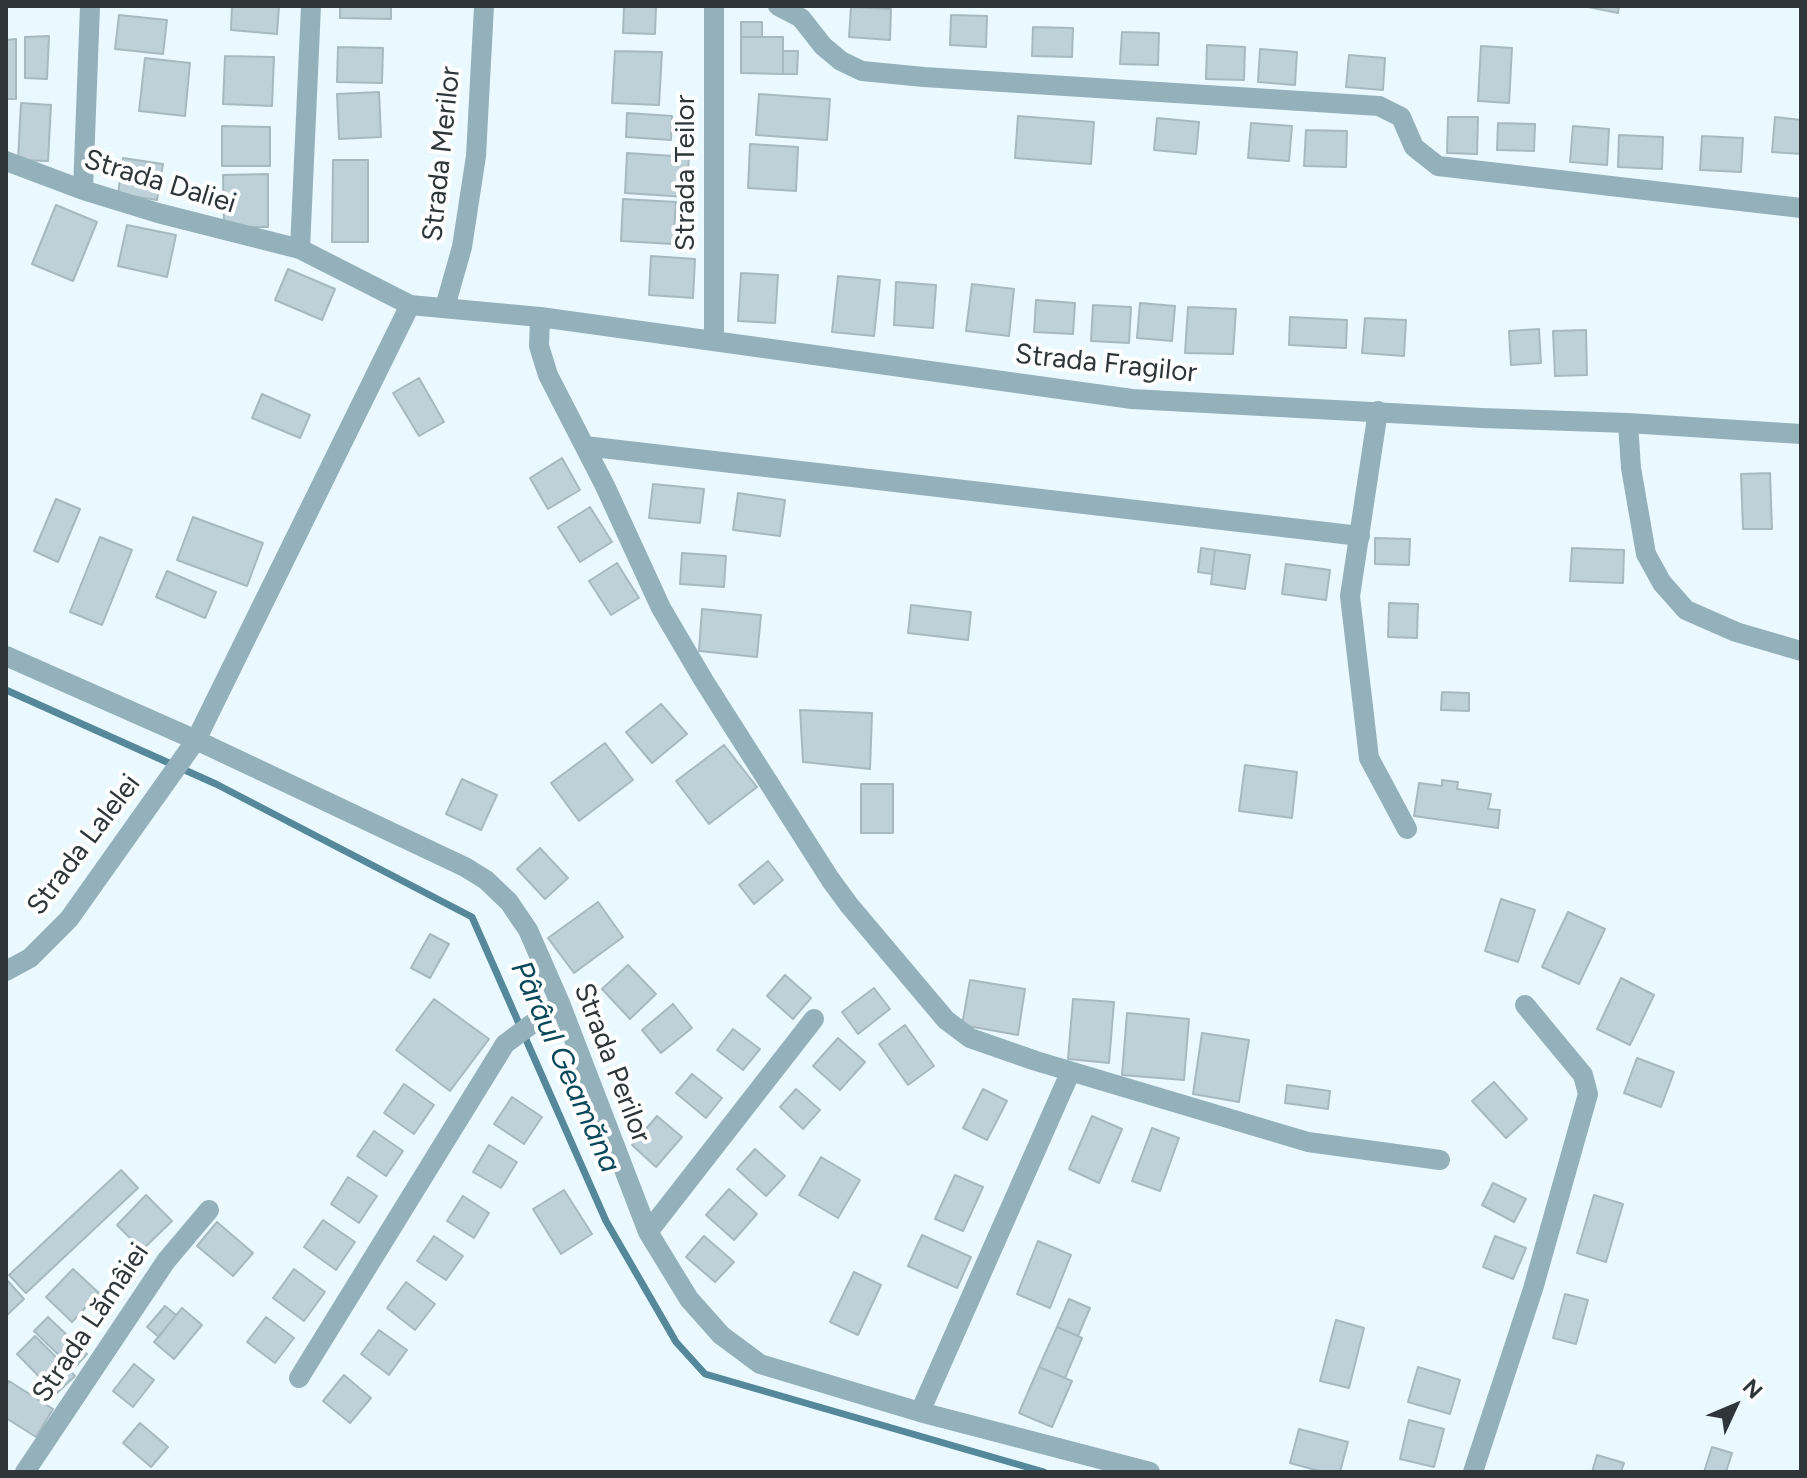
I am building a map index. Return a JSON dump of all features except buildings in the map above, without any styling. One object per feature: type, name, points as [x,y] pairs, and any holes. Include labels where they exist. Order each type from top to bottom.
[{"type":"street","points":[[83,190],[90,6]]},
{"type":"street","points":[[300,249],[311,6]]},
{"type":"street","name":"Strada Merilor","points":[[445,307],[462,247],[476,156],[484,6]]},
{"type":"street","name":"Strada Teilor","points":[[714,6],[714,340]]},
{"type":"street","points":[[778,6],[801,18],[823,46],[841,61],[862,71],[1379,106],[1401,117],[1414,147],[1438,166],[1801,208]]},
{"type":"street","name":"Strada Daliei","points":[[6,161],[83,190],[235,234],[300,249],[410,305]]},
{"type":"street","name":"Strada Fragilor","points":[[410,305],[540,317],[1132,399],[1801,434]]},
{"type":"street","name":"Strada Lalelei","points":[[6,971],[30,958],[69,919],[196,740],[410,305]]},
{"type":"street","points":[[540,317],[539,346],[548,375],[661,608],[704,681],[849,905],[957,1030],[970,1038],[1070,1073],[1308,1142],[1440,1160]]},
{"type":"street","points":[[1378,411],[1350,596],[1369,758],[1407,829]]},
{"type":"street","points":[[1628,423],[1631,468],[1646,554],[1662,583],[1686,610],[1736,632],[1801,651]]},
{"type":"street","points":[[585,446],[1360,536]]},
{"type":"street","name":"Strada Perilor","points":[[6,656],[196,740],[465,867],[486,880],[509,902],[528,930],[560,1003],[648,1232],[689,1299],[721,1335],[760,1364],[920,1412],[1150,1472]]},
{"type":"street","points":[[299,1378],[505,1044],[560,1003]]},
{"type":"street","points":[[1473,1472],[1533,1289],[1588,1094],[1583,1075],[1525,1005]]},
{"type":"street","points":[[648,1232],[814,1019]]},
{"type":"street","points":[[920,1412],[1070,1073]]},
{"type":"street","name":"Strada Lămâiei","points":[[25,1472],[166,1261],[209,1210]]},
{"type":"waterway","name":"Pârâul Geamăna","points":[[6,690],[216,784],[472,917],[606,1221],[676,1342],[705,1374],[1044,1472]]}]
